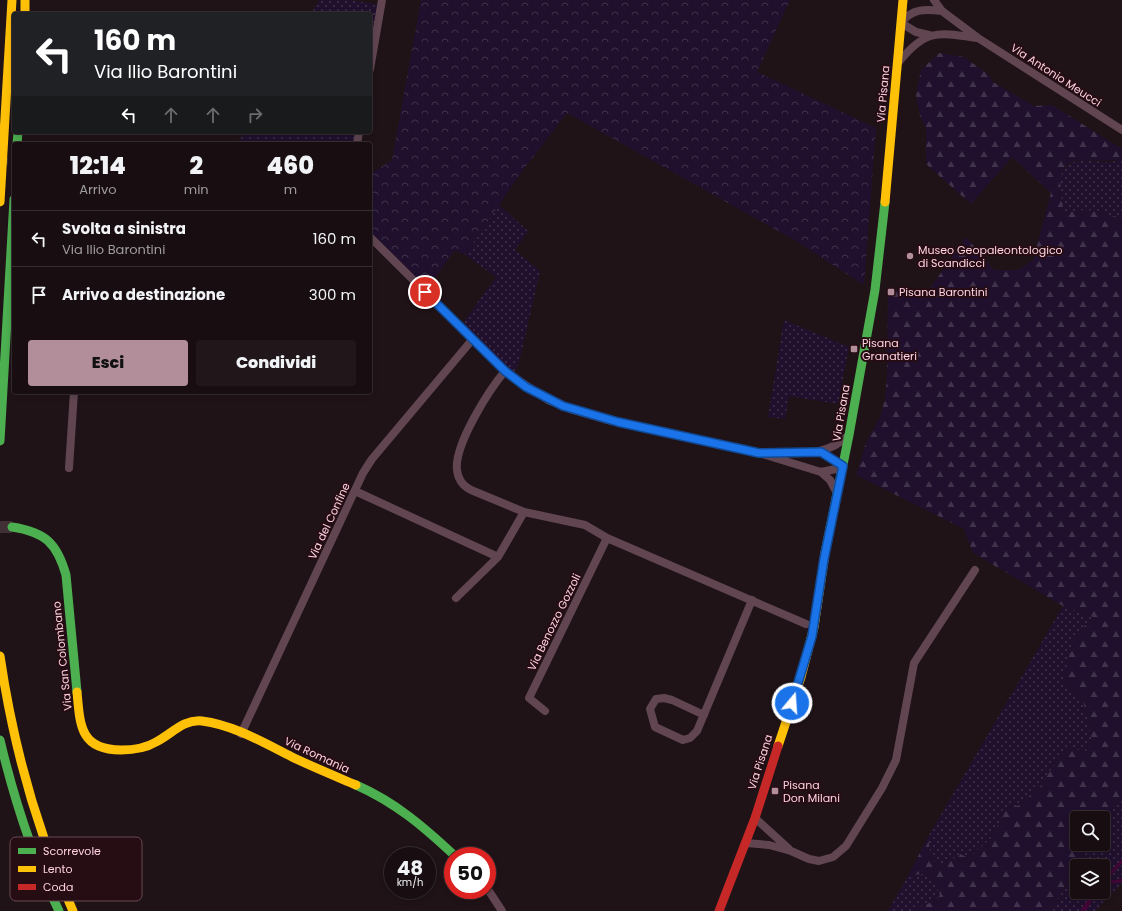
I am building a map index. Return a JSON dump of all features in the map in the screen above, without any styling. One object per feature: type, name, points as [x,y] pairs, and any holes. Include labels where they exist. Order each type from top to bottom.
[{"type":"main road","points":[[0,202],[12,0]]},
{"type":"main road","points":[[25,0],[25,12]]},
{"type":"main road","name":"Via Pisana","points":[[719,911],[755,818],[810,644],[876,280],[903,0]]},
{"type":"main road","points":[[0,441],[12,234]]},
{"type":"main road","name":"Via San Colombano","points":[[12,527],[27,529],[39,534],[57,549],[62,559],[66,575],[80,722],[90,743],[100,749],[110,750],[137,749],[157,742]]},
{"type":"main road","points":[[0,656],[13,738],[28,799],[42,837]]},
{"type":"main road","name":"Via Romania","points":[[157,742],[190,720],[213,723],[241,734],[390,802],[415,820],[445,847]]},
{"type":"main road","points":[[0,740],[17,806],[28,837]]},
{"type":"main road","points":[[54,901],[59,911]]},
{"type":"main road","points":[[68,901],[73,911]]},
{"type":"street","points":[[372,58],[382,0]]},
{"type":"street","name":"Via Antonio Meucci","points":[[934,0],[942,11],[978,38],[1122,130]]},
{"type":"street","points":[[901,23],[908,15],[918,11],[942,11]]},
{"type":"street","name":"Via Antonio Meucci","points":[[901,23],[916,32],[929,35],[948,34],[978,38]]},
{"type":"street","points":[[898,63],[916,43],[929,35]]},
{"type":"street","points":[[372,239],[472,340],[505,371],[548,400],[573,410],[618,422],[759,453],[820,472],[830,480],[837,493]]},
{"type":"street","name":"Via del Confine","points":[[241,734],[354,491],[372,459],[472,340]]},
{"type":"street","points":[[505,371],[489,391],[474,420],[458,458],[457,471],[461,481],[467,488],[524,512],[585,525],[607,538],[806,624]]},
{"type":"street","points":[[69,468],[74,394]]},
{"type":"street","points":[[759,453],[821,452],[838,445],[849,435]]},
{"type":"street","points":[[821,452],[843,466]]},
{"type":"street","points":[[820,472],[843,466]]},
{"type":"street","points":[[354,491],[498,557]]},
{"type":"street","points":[[456,598],[498,557],[524,512]]},
{"type":"street","name":"Via Benozzo Gozzoli","points":[[545,711],[530,698],[607,538]]},
{"type":"street","points":[[746,843],[763,844],[791,851],[809,859],[829,859],[844,849],[858,829],[882,788],[896,760],[914,663],[975,570]]},
{"type":"street","points":[[704,715],[664,698],[656,699],[650,709],[655,727],[683,740],[690,738],[697,732],[752,600]]},
{"type":"street","points":[[755,818],[791,851]]},
{"type":"street","points":[[494,899],[502,911]]},
{"type":"green space","points":[[319,0],[350,0],[381,5],[372,57],[372,12],[312,12]]},
{"type":"green space","points":[[421,0],[790,0],[757,72],[876,128],[864,285],[796,241],[567,113],[520,174],[465,255],[455,250],[425,292],[372,239],[372,172],[392,160]]},
{"type":"green space","points":[[939,53],[964,57],[989,75],[993,82],[1034,106],[1052,105],[1122,149],[1121,159],[1107,161],[1074,161],[1067,165],[1063,171],[1060,186],[1064,212],[1087,210],[1122,218],[1122,796],[1110,812],[1110,811],[1070,811],[1070,851],[1087,851],[1082,859],[1070,859],[1070,878],[1050,911],[916,911],[919,907],[937,900],[940,894],[931,879],[924,874],[914,875],[907,878],[928,837],[932,859],[938,865],[942,867],[960,854],[969,858],[991,838],[1009,804],[1018,806],[1040,787],[1065,748],[1086,751],[1092,740],[1083,700],[1063,682],[1072,644],[1078,633],[1093,617],[1063,606],[973,553],[964,529],[856,475],[866,443],[880,417],[885,399],[887,376],[888,289],[924,297],[966,237],[994,270],[1018,270],[1033,260],[1051,193],[1012,157],[971,204],[926,164],[926,128],[920,116],[916,94],[921,70]]},
{"type":"green space","points":[[243,134],[359,134],[357,142],[238,142]]},
{"type":"green space","points":[[1122,157],[1122,218],[1087,210],[1064,212],[1059,181],[1064,170],[1071,164],[1078,161],[1085,160],[1108,162],[1115,161]]},
{"type":"green space","points":[[499,205],[528,231],[515,250],[540,271],[520,359],[513,377],[460,327],[496,277],[465,255]]},
{"type":"green space","points":[[784,320],[849,347],[838,404],[789,396],[785,419],[768,417]]},
{"type":"green space","points":[[1063,606],[1093,617],[1078,633],[1063,682],[1083,700],[1092,740],[1086,751],[1065,748],[1040,787],[1018,806],[1009,804],[991,838],[969,858],[960,854],[942,867],[932,859],[928,837]]},
{"type":"green space","points":[[1122,796],[1122,883],[1110,895],[1110,859],[1083,859],[1087,851],[1110,851],[1110,812]]},
{"type":"green space","points":[[918,873],[927,875],[935,883],[940,894],[937,900],[919,907],[916,911],[888,911],[907,878]]},
{"type":"green space","points":[[1070,880],[1070,899],[1107,899],[1095,911],[1050,911]]},
{"type":"shaded area","points":[[1088,899],[1093,899],[1086,911],[1080,911]]},
{"type":"waterway","points":[[1110,874],[1122,861]]},
{"type":"waterway","points":[[1110,881],[1115,882],[1122,880]]},
{"type":"tunnel","points":[[0,161],[12,162]]},
{"type":"tunnel","points":[[0,527],[12,527]]},
{"type":"traffic: fast","points":[[17,142],[18,134]]},
{"type":"traffic: fast","points":[[825,553],[849,435],[875,290],[885,202]]},
{"type":"traffic: fast","points":[[0,441],[12,234]]},
{"type":"traffic: fast","points":[[12,527],[33,532],[48,541],[54,547],[62,564],[66,575],[77,692]]},
{"type":"traffic: fast","points":[[0,740],[11,784],[28,837]]},
{"type":"traffic: fast","points":[[356,785],[384,799],[396,807],[445,847]]},
{"type":"traffic: fast","points":[[54,901],[59,911]]},
{"type":"traffic: slow","points":[[0,202],[12,0]]},
{"type":"traffic: slow","points":[[25,0],[25,12]]},
{"type":"traffic: slow","points":[[885,202],[903,0]]},
{"type":"traffic: slow","points":[[778,746],[801,677],[814,627],[825,553]]},
{"type":"traffic: slow","points":[[0,656],[5,689],[19,754],[44,837]]},
{"type":"traffic: slow","points":[[77,692],[81,725],[90,740],[97,746],[107,749],[121,750],[130,750],[148,746],[189,722],[202,721],[237,730],[300,761],[356,785]]},
{"type":"traffic: slow","points":[[69,901],[73,911]]},
{"type":"traffic: jam","points":[[719,911],[755,818],[778,746]]},
{"type":"place","name":"Museo Geopaleontologico di Scandicci","points":[[910,256]]},
{"type":"place","name":"Pisana Barontini","points":[[891,292]]},
{"type":"place","name":"Pisana Granatieri","points":[[854,349]]},
{"type":"place","name":"Pisana Don Milani","points":[[775,791]]},
{"type":"route","points":[[425,292],[505,371],[526,387],[548,400],[573,410],[618,422],[759,453],[821,452],[833,458],[843,466],[824,559],[814,627],[801,678],[792,703]]}]
